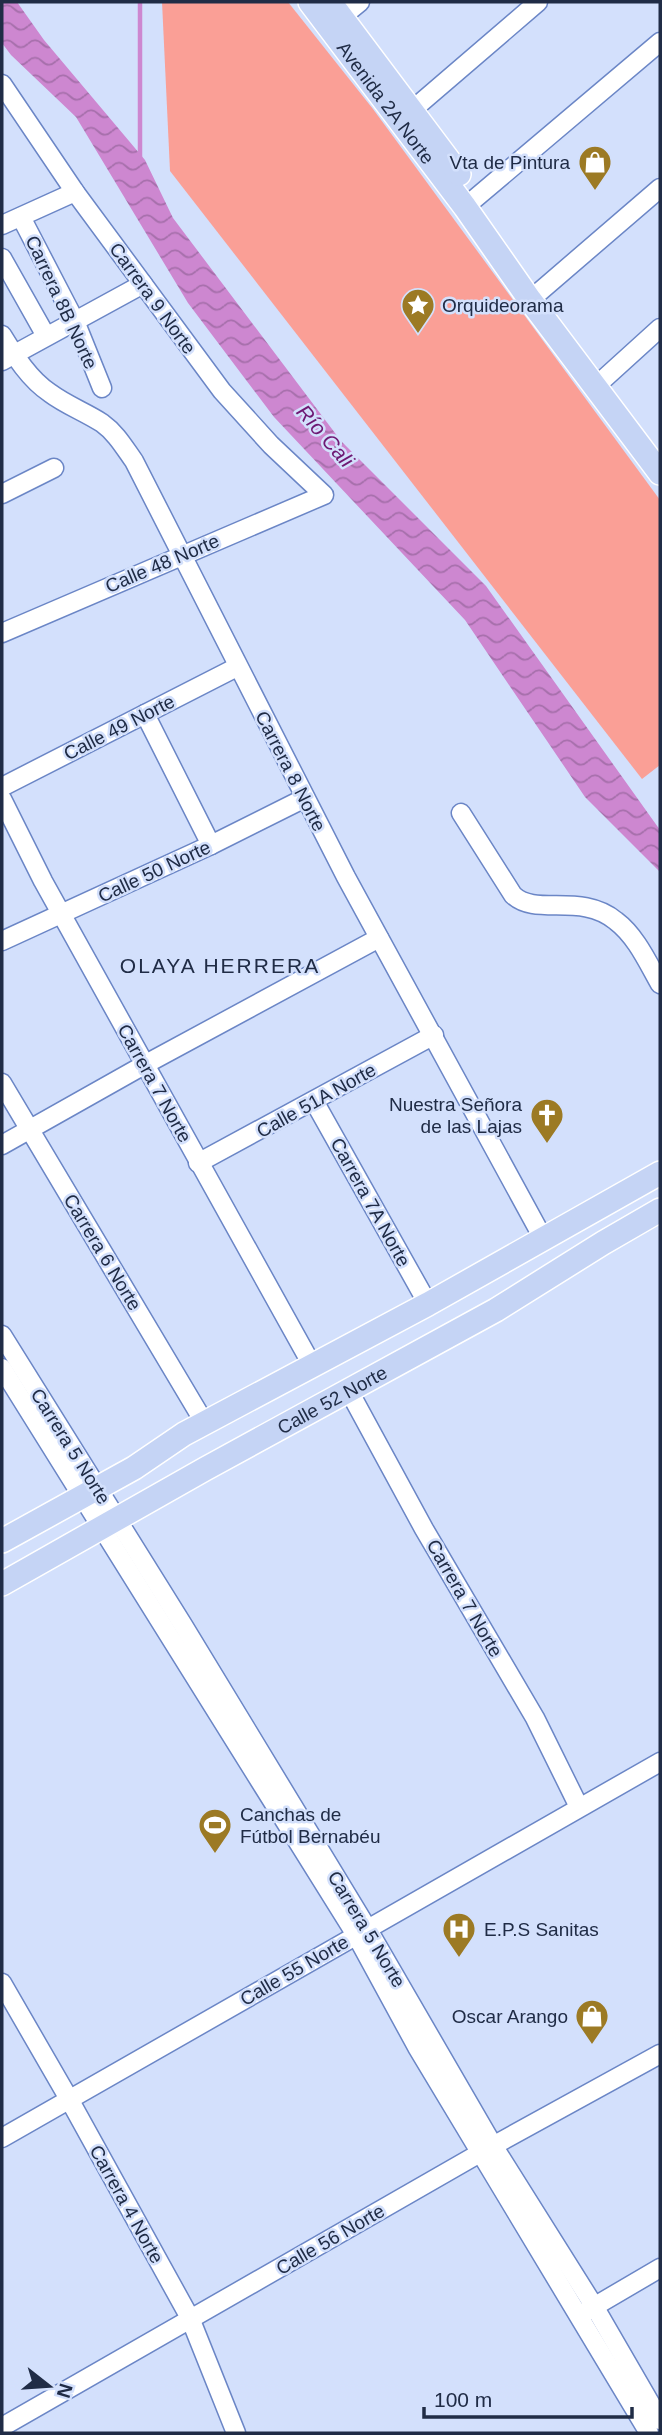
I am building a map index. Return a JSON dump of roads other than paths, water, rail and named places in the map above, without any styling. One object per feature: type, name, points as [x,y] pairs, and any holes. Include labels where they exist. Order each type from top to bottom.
[{"type":"main road","name":"Avenida 2A Norte","points":[[310,2],[333,16],[536,295],[601,381],[660,452]]},
{"type":"main road","name":"Avenida 2A Norte","points":[[601,381],[660,473]]},
{"type":"main road","name":"Calle 52 Norte","points":[[2,1584],[60,1551],[134,1468],[184,1434],[428,1304],[660,1173]]},
{"type":"main road","points":[[614,1198],[626,1202],[631,1209],[633,1217],[627,1229]]},
{"type":"main road","name":"Calle 52 Norte","points":[[2,1541],[205,1469],[496,1310],[660,1210]]},
{"type":"main road","points":[[184,1434],[174,1446],[178,1463],[187,1469],[205,1469]]},
{"type":"street","points":[[333,16],[360,2]]},
{"type":"street","points":[[406,116],[538,2]]},
{"type":"street","points":[[471,203],[660,42]]},
{"type":"street","name":"Carrera 9 Norte","points":[[4,92],[222,391],[271,445],[324,495]]},
{"type":"street","points":[[536,295],[660,188]]},
{"type":"street","points":[[2,225],[75,192]]},
{"type":"street","name":"Carrera 8B Norte","points":[[21,217],[75,321],[102,388]]},
{"type":"street","points":[[2,258],[46,336]]},
{"type":"street","points":[[8,358],[143,284]]},
{"type":"street","points":[[601,381],[660,328]]},
{"type":"street","name":"Carrera 8 Norte","points":[[2,335],[8,358],[49,393],[104,424],[119,439],[134,461],[305,798],[544,1240]]},
{"type":"street","points":[[2,494],[54,468]]},
{"type":"street","name":"Calle 48 Norte","points":[[2,633],[324,495]]},
{"type":"street","name":"Calle 49 Norte","points":[[2,787],[237,667]]},
{"type":"street","points":[[145,713],[211,845]]},
{"type":"street","name":"Calle 50 Norte","points":[[2,941],[211,845],[305,798]]},
{"type":"street","name":"Carrera 7 Norte","points":[[2,799],[144,1065],[312,1366]]},
{"type":"street","points":[[461,813],[520,902],[579,904],[602,911],[624,928],[660,984]]},
{"type":"street","points":[[2,1145],[379,938]]},
{"type":"street","name":"Calle 51A Norte","points":[[198,1163],[434,1035]]},
{"type":"street","name":"Carrera 6 Norte","points":[[2,1083],[204,1422]]},
{"type":"street","name":"Carrera 7A Norte","points":[[314,1101],[428,1304]]},
{"type":"street","name":"Carrera 5 Norte","points":[[2,1335],[99,1507],[362,1931],[487,2150],[577,2317],[646,2396],[649,2433]]},
{"type":"street","name":"Carrera 5 Norte","points":[[2,1368],[99,1507]]},
{"type":"street","name":"Carrera 7 Norte","points":[[349,1391],[424,1529],[535,1718],[579,1807]]},
{"type":"street","points":[[2,1403],[18,1394]]},
{"type":"street","name":"Calle 55 Norte","points":[[2,2138],[660,1762]]},
{"type":"street","name":"Carrera 4 Norte","points":[[2,1983],[190,2318],[236,2433]]},
{"type":"street","name":"Calle 56 Norte","points":[[2,2427],[190,2318],[660,2054]]},
{"type":"street","name":"Carrera 5 Norte","points":[[487,2150],[594,2306],[660,2420]]},
{"type":"street","points":[[577,2317],[660,2267]]},
{"type":"water","name":"Río Cali","points":[[2,2],[17,2],[44,40],[145,160],[173,218],[341,441],[486,586],[660,830],[660,872],[585,797],[465,620],[274,417],[188,303],[76,117],[11,55],[2,43]]},
{"type":"waterway","points":[[140,2],[140,159]]},
{"type":"place","name":"Vta de Pintura","points":[[595,192]]},
{"type":"place","name":"Orquideorama","points":[[418,335]]},
{"type":"place","name":"Nuestra Señora de las Lajas","points":[[547,1145]]},
{"type":"place","name":"Canchas de Fútbol Bernabéu","points":[[215,1855]]},
{"type":"place","name":"E.P.S Sanitas","points":[[459,1959]]},
{"type":"place","name":"Oscar Arango","points":[[592,2046]]},
{"type":"district","name":"OLAYA HERRERA","points":[[220,966]]}]
